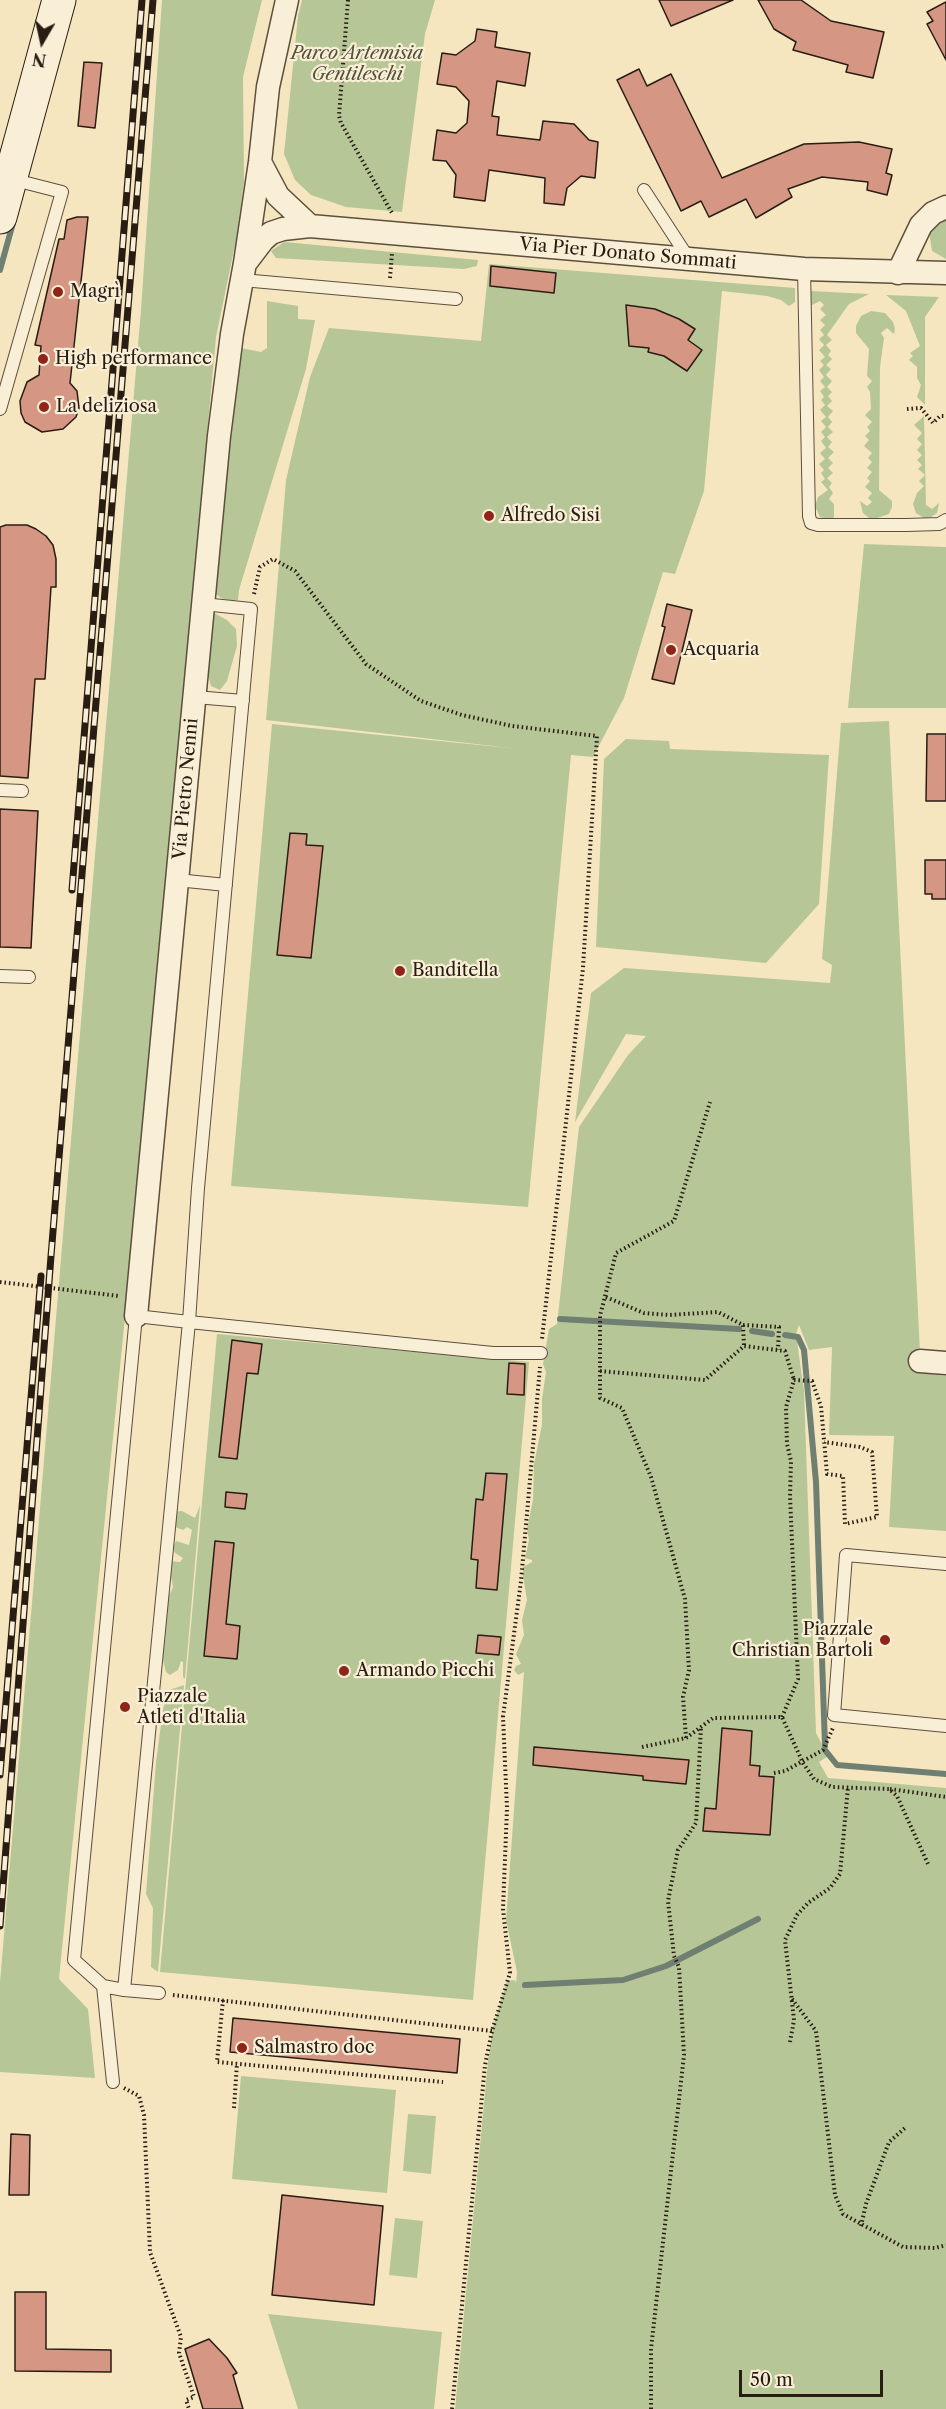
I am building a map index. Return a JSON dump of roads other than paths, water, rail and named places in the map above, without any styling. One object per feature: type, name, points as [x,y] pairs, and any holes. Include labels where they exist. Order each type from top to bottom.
[{"type":"main road","points":[[0,217],[59,0]]},
{"type":"street","name":"Via Pietro Nenni","points":[[137,1307],[222,413],[232,334],[244,272],[260,162],[272,64],[287,0]]},
{"type":"street","points":[[260,162],[278,196],[310,226]]},
{"type":"street","points":[[898,273],[921,225],[933,213],[946,207]]},
{"type":"street","points":[[250,225],[257,216],[269,212],[310,226]]},
{"type":"street","name":"Via Pietro Nenni","points":[[244,272],[259,244],[272,233],[283,229],[310,226]]},
{"type":"street","name":"Via Pier Donato Sommati","points":[[310,226],[804,269],[946,273]]},
{"type":"lane","points":[[0,409],[62,192],[11,178]]},
{"type":"lane","points":[[644,190],[689,259]]},
{"type":"lane","points":[[804,269],[809,516],[811,523],[818,525],[906,525],[939,524],[946,520]]},
{"type":"lane","points":[[244,272],[456,299]]},
{"type":"lane","points":[[124,1990],[189,1322],[198,1188],[251,609],[203,604]]},
{"type":"lane","points":[[195,698],[243,701]]},
{"type":"lane","points":[[0,790],[22,791]]},
{"type":"lane","points":[[177,880],[226,885]]},
{"type":"lane","points":[[0,976],[28,977]]},
{"type":"lane","points":[[159,1993],[103,1986],[74,1959],[137,1307],[189,1322],[493,1353],[541,1353]]},
{"type":"lane","points":[[946,1564],[846,1555],[834,1715],[946,1725]]},
{"type":"lane","points":[[103,1986],[113,2082]]},
{"type":"waterway","points":[[0,270],[13,223]]},
{"type":"waterway","points":[[560,1319],[739,1329]]},
{"type":"waterway","points":[[752,1331],[772,1334]]},
{"type":"waterway","points":[[785,1335],[798,1337],[804,1350],[816,1482],[825,1746]]},
{"type":"waterway","points":[[825,1750],[837,1765],[946,1774]]},
{"type":"waterway","points":[[525,1985],[623,1980],[666,1966],[758,1919]]},
{"type":"railway","points":[[72,890],[142,0]]},
{"type":"railway","points":[[0,1926],[51,1256],[153,0]]},
{"type":"railway","points":[[0,1775],[41,1276]]},
{"type":"place","name":"Magrì","points":[[58,292]]},
{"type":"place","name":"High performance","points":[[43,359]]},
{"type":"place","name":"La deliziosa","points":[[44,407]]},
{"type":"place","name":"Alfredo Sisi","points":[[489,516]]},
{"type":"place","name":"Acquaria","points":[[671,650]]},
{"type":"place","name":"Banditella","points":[[400,971]]},
{"type":"place","name":"Piazzale Christian Bartoli","points":[[885,1640]]},
{"type":"place","name":"Armando Picchi","points":[[344,1671]]},
{"type":"place","name":"Piazzale Atleti d'Italia","points":[[125,1707]]},
{"type":"place","name":"Salmastro doc","points":[[242,2048]]},
{"type":"park label","name":"Parco Artemisia Gentileschi","points":[[357,64]]}]
